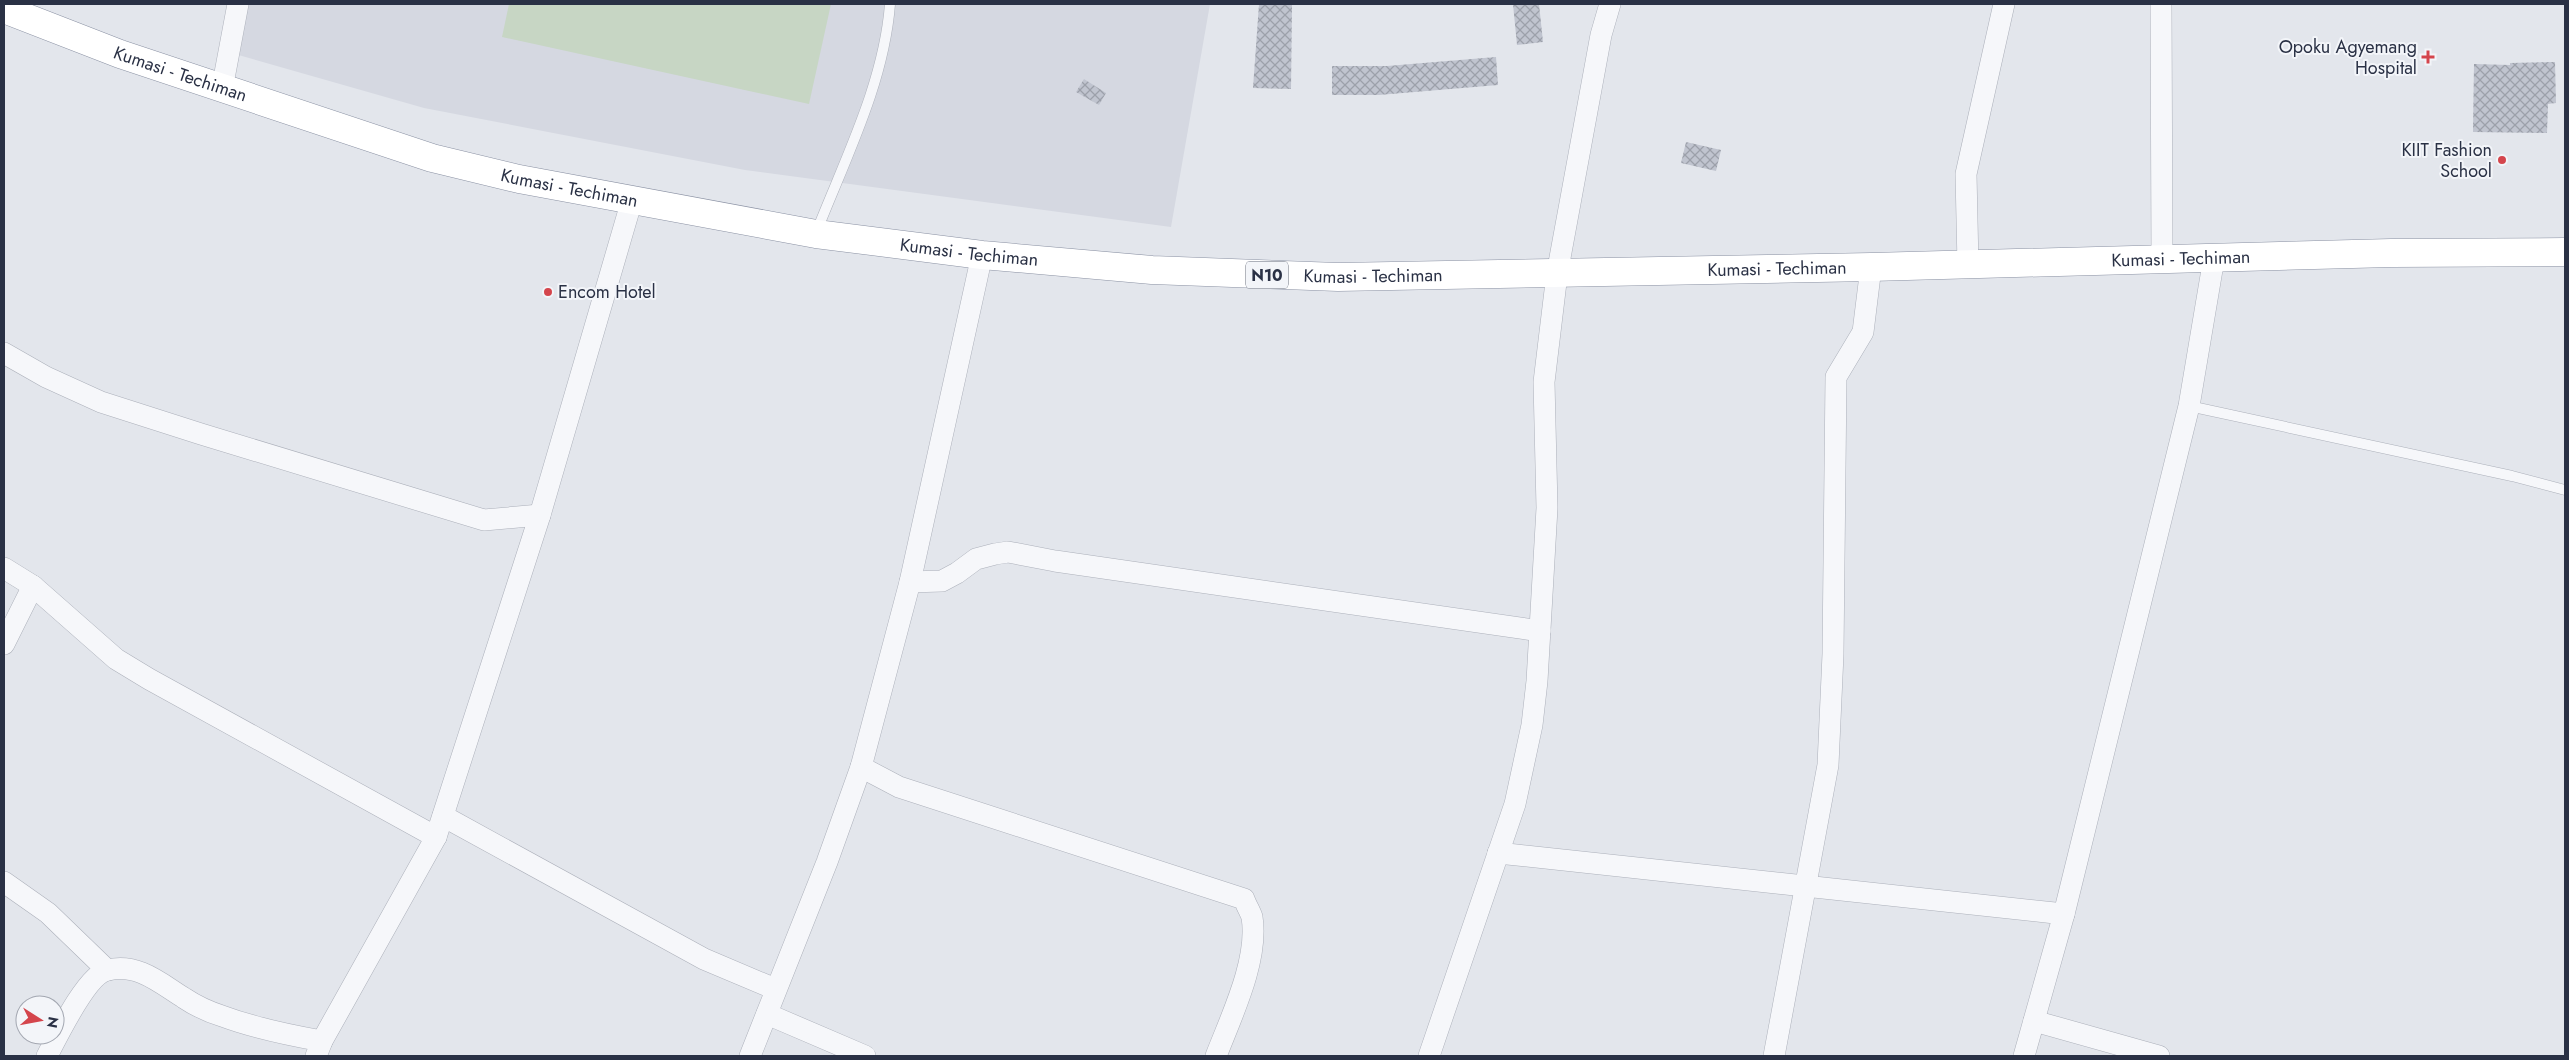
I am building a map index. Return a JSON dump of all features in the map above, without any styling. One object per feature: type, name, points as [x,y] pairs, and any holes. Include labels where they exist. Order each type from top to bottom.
[{"type":"highway","name":"Kumasi - Techiman","points":[[4,9],[120,54],[432,158],[519,179],[816,234],[982,255],[1152,270],[1329,277],[1557,274],[2162,259],[2565,252]]},
{"type":"street","points":[[222,89],[238,4]]},
{"type":"street","points":[[1429,1056],[1515,804],[1532,725],[1547,508],[1544,382],[1557,274],[1602,35],[1610,4]]},
{"type":"street","points":[[1968,265],[1966,174],[2004,4]]},
{"type":"street","points":[[2161,4],[2162,259]]},
{"type":"street","points":[[47,1056],[81,995],[94,979],[107,970],[136,970],[151,976],[202,1008],[222,1017],[319,1049],[436,838],[540,515],[632,200]]},
{"type":"street","points":[[750,1056],[827,862],[861,766],[910,582],[982,255]]},
{"type":"street","points":[[2024,1056],[2064,914],[2189,406],[2214,258]]},
{"type":"street","points":[[1774,1056],[1828,765],[1833,654],[1836,377],[1863,332],[1871,267]]},
{"type":"street","points":[[4,353],[46,377],[101,402],[484,520],[540,515]]},
{"type":"street","points":[[910,582],[942,581],[976,559],[1008,552],[1055,561],[1540,630]]},
{"type":"street","points":[[4,568],[33,586],[116,658],[149,679],[436,838]]},
{"type":"street","points":[[4,644],[33,586]]},
{"type":"street","points":[[861,766],[899,787],[1244,899],[1251,915],[1252,949],[1233,1012],[1216,1056]]},
{"type":"street","points":[[443,816],[704,959],[775,989]]},
{"type":"street","points":[[1498,853],[2064,914]]},
{"type":"street","points":[[4,882],[48,913],[107,970]]},
{"type":"street","points":[[767,1014],[865,1056]]},
{"type":"street","points":[[2034,1021],[2159,1056]]},
{"type":"lane","points":[[816,234],[872,88],[888,28],[890,4]]},
{"type":"lane","points":[[2189,406],[2512,476],[2565,490]]},
{"type":"shaded area","points":[[242,4],[1210,4],[1171,227],[745,170],[424,108],[235,54]]},
{"type":"green space","points":[[509,4],[831,4],[809,104],[502,37]]},
{"type":"building","points":[[1259,4],[1292,4],[1291,89],[1253,88]]},
{"type":"building","points":[[1513,4],[1539,4],[1543,42],[1517,45]]},
{"type":"building","points":[[1496,57],[1498,85],[1379,95],[1332,95],[1332,66],[1387,66]]},
{"type":"building","points":[[2555,62],[2556,103],[2548,104],[2547,133],[2473,132],[2474,64],[2510,65],[2510,63]]},
{"type":"building","points":[[1084,79],[1106,93],[1099,105],[1076,92]]},
{"type":"building","points":[[1686,142],[1721,150],[1716,171],[1681,163]]},
{"type":"place","name":"Opoku Agyemang Hospital","points":[[2428,57]]},
{"type":"place","name":"KIIT Fashion School","points":[[2502,160]]},
{"type":"place","name":"Encom Hotel","points":[[548,292]]}]
